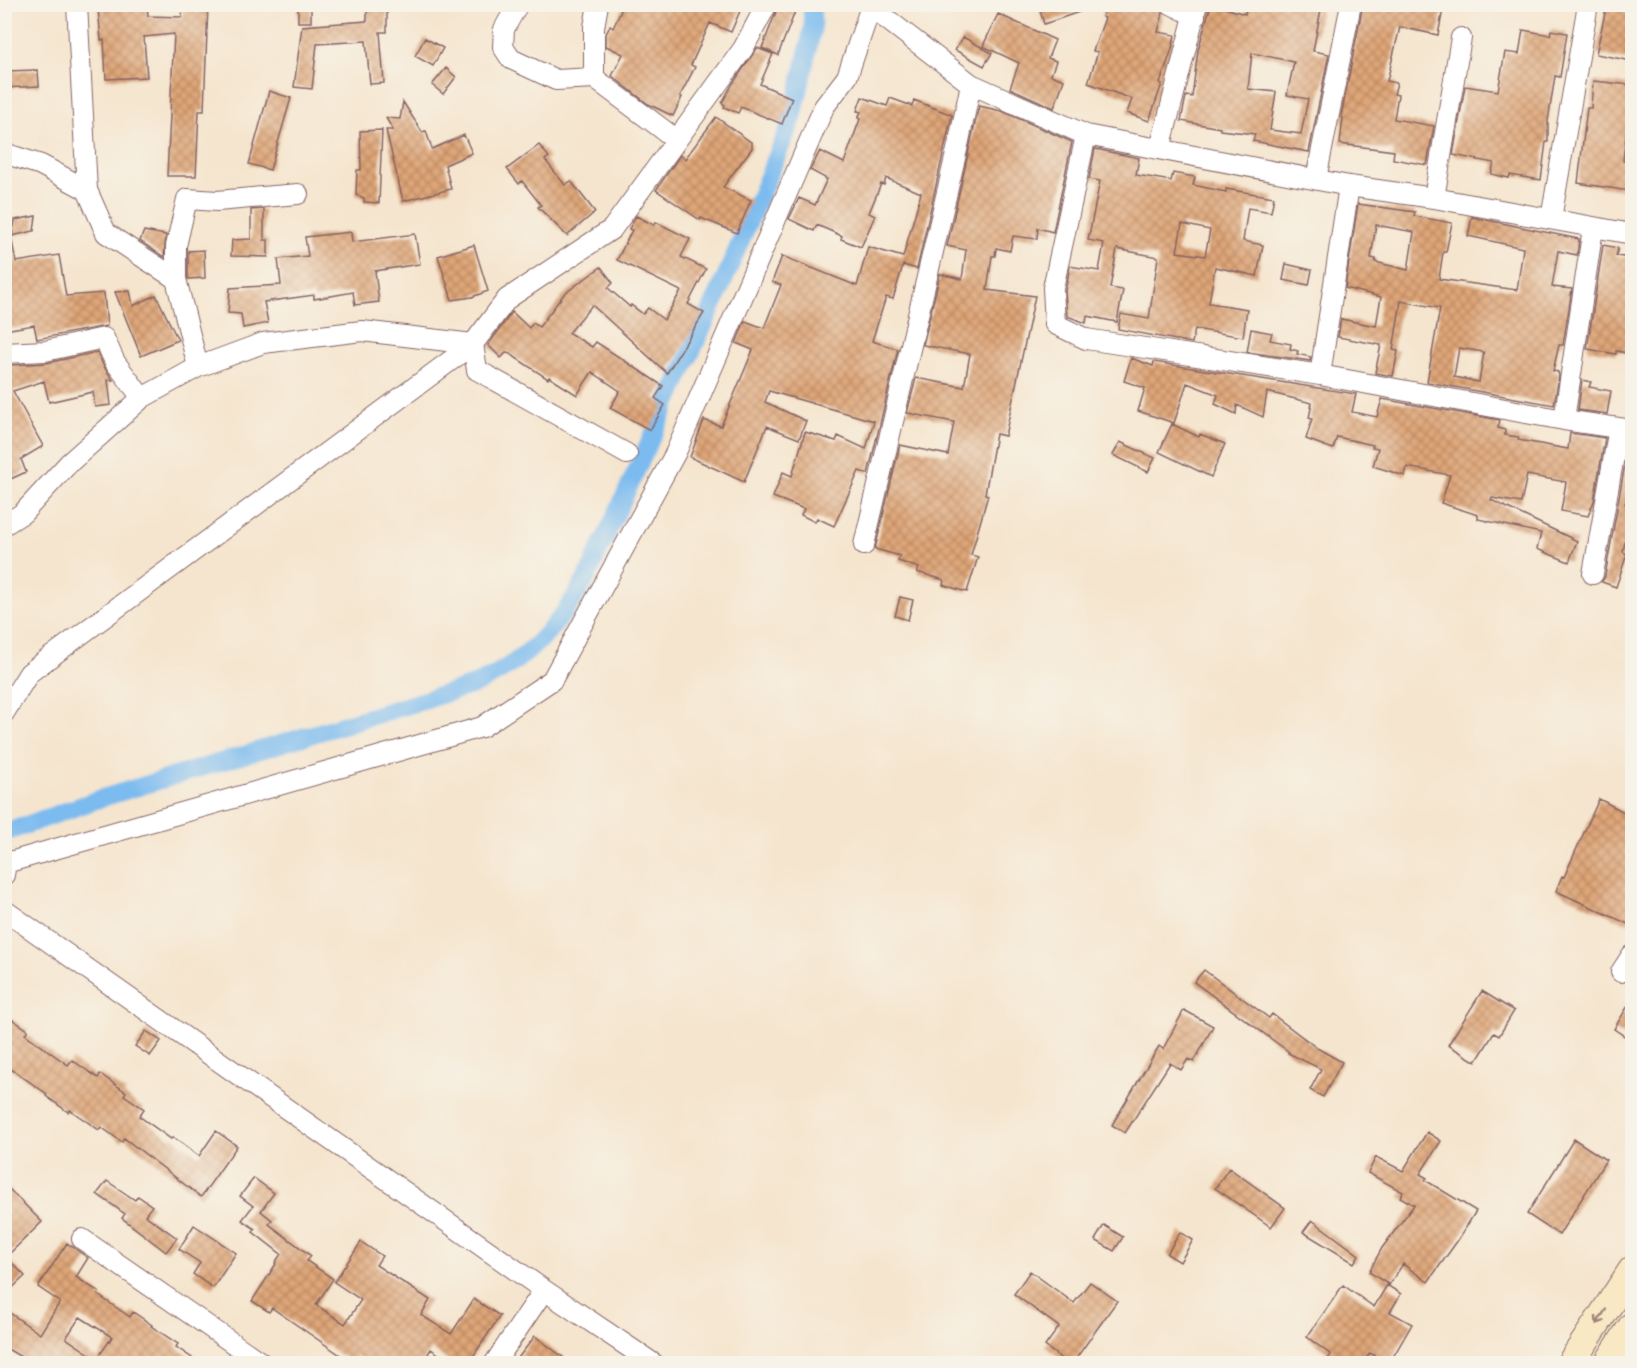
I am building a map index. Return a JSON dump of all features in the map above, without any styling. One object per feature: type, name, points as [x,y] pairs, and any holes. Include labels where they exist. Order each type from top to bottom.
[{"type":"main road","points":[[1570,1364],[1632,1269]]},
{"type":"main road","points":[[1607,1364],[1632,1326]]},
{"type":"street","points":[[76,4],[87,190],[106,233],[176,279]]},
{"type":"street","points":[[518,4],[504,29],[503,47],[511,59],[556,80],[594,78],[677,140]]},
{"type":"street","points":[[594,78],[594,27],[598,4]]},
{"type":"street","points":[[4,713],[29,673],[472,344],[507,299],[612,230],[743,49],[767,4]]},
{"type":"street","points":[[1160,149],[1196,10],[1171,4]]},
{"type":"street","points":[[1316,179],[1351,4]]},
{"type":"street","points":[[1551,219],[1588,4]]},
{"type":"street","points":[[4,875],[6,863],[482,727],[552,680],[676,452],[824,107],[847,76],[869,5],[971,84],[1086,135],[1349,186],[1434,198],[1632,234]]},
{"type":"street","points":[[1434,198],[1461,38]]},
{"type":"street","points":[[864,545],[971,84]]},
{"type":"street","points":[[1086,135],[1053,288],[1055,324],[1086,339],[1320,375],[1564,420],[1626,429],[1593,574]]},
{"type":"street","points":[[4,153],[41,165],[87,190]]},
{"type":"street","points":[[1320,375],[1349,186]]},
{"type":"street","points":[[198,367],[176,279],[176,246],[187,200],[217,201],[298,194]]},
{"type":"street","points":[[1564,420],[1593,228]]},
{"type":"street","points":[[4,525],[23,513],[69,463],[142,398],[198,367],[263,343],[362,331],[472,344]]},
{"type":"street","points":[[4,353],[45,351],[105,338],[115,362],[142,398]]},
{"type":"street","points":[[472,344],[477,370],[627,454]]},
{"type":"street","points":[[4,910],[544,1290],[654,1364]]},
{"type":"street","points":[[1621,972],[1632,954]]},
{"type":"street","points":[[82,1239],[263,1364]]},
{"type":"street","points":[[494,1364],[544,1290]]},
{"type":"building","points":[[147,4],[148,16],[182,17],[182,4],[208,4],[204,111],[199,111],[196,176],[167,176],[174,34],[144,37],[147,77],[106,79],[104,40],[101,40],[98,8]]},
{"type":"building","points":[[298,4],[311,4],[311,22],[298,22]]},
{"type":"building","points":[[367,4],[387,4],[387,32],[380,32],[384,83],[370,84],[366,41],[317,44],[312,89],[294,87],[302,26],[367,21]]},
{"type":"building","points":[[624,4],[743,4],[731,32],[710,23],[691,65],[695,67],[680,96],[682,97],[673,116],[648,104],[612,76],[623,54],[606,46],[606,34],[610,26],[613,28]]},
{"type":"building","points":[[779,4],[798,4],[778,55],[762,48]]},
{"type":"building","points":[[1038,4],[1094,4],[1094,7],[1044,24]]},
{"type":"building","points":[[1106,4],[1159,4],[1163,13],[1158,32],[1175,35],[1149,121],[1127,113],[1132,99],[1088,83],[1098,52],[1093,51],[1105,18],[1102,17]]},
{"type":"building","points":[[1211,4],[1245,14],[1247,4],[1322,4],[1313,51],[1329,54],[1309,152],[1253,141],[1255,134],[1220,130],[1220,128],[1181,121],[1186,96],[1192,97],[1198,50]],"holes":[[[1252,53],[1294,62],[1287,95],[1308,99],[1301,134],[1270,130],[1276,92],[1248,89]]]},
{"type":"building","points":[[1363,4],[1444,4],[1438,35],[1400,27],[1387,81],[1397,83],[1394,94],[1398,95],[1394,119],[1434,126],[1427,165],[1393,159],[1394,151],[1340,144],[1343,118],[1341,117]]},
{"type":"building","points":[[1607,4],[1632,4],[1632,61],[1596,54]]},
{"type":"building","points":[[998,14],[1055,40],[1048,58],[1056,61],[1051,75],[1064,80],[1054,108],[1010,88],[1019,63],[983,46]]},
{"type":"building","points":[[1523,30],[1550,35],[1551,30],[1567,33],[1560,77],[1555,76],[1548,121],[1548,142],[1546,142],[1541,180],[1510,175],[1509,178],[1491,174],[1494,163],[1453,155],[1465,86],[1498,91],[1505,52],[1519,54]]},
{"type":"building","points":[[963,37],[992,53],[984,66],[955,50]]},
{"type":"building","points":[[425,38],[443,48],[433,66],[415,56]]},
{"type":"building","points":[[757,48],[773,54],[760,84],[792,98],[782,124],[741,107],[738,113],[724,107],[722,103]]},
{"type":"building","points":[[446,68],[456,77],[443,94],[432,85]]},
{"type":"building","points":[[38,70],[39,86],[4,88],[4,71]]},
{"type":"building","points":[[1593,81],[1632,85],[1623,161],[1632,163],[1629,191],[1578,183],[1587,108],[1591,108]]},
{"type":"building","points":[[269,91],[291,98],[270,170],[249,164]]},
{"type":"building","points":[[862,97],[887,106],[890,98],[912,106],[914,100],[952,115],[917,269],[903,265],[893,299],[886,297],[872,341],[898,349],[868,474],[859,471],[834,526],[817,518],[815,522],[801,515],[804,509],[773,497],[783,472],[792,476],[805,432],[836,441],[838,436],[866,449],[874,421],[769,391],[765,402],[806,421],[799,439],[767,426],[744,482],[690,457],[704,420],[721,426],[753,350],[736,343],[745,321],[764,328],[781,285],[772,282],[782,256],[857,286],[868,247],[903,257],[921,193],[886,178],[884,185],[881,184],[869,213],[875,216],[861,247],[817,225],[814,231],[789,219],[799,198],[815,205],[827,179],[810,170],[820,151],[844,163],[860,119],[858,118],[861,112],[857,111]]},
{"type":"building","points":[[403,102],[422,132],[426,131],[432,149],[464,135],[472,153],[445,165],[451,189],[403,201],[386,130],[393,130],[386,118],[400,119]]},
{"type":"building","points":[[979,106],[1002,111],[1072,142],[1053,232],[1038,228],[1037,239],[1013,236],[1010,251],[996,248],[995,256],[992,256],[987,290],[1035,296],[1005,436],[996,434],[985,494],[988,495],[971,555],[978,557],[967,592],[943,585],[944,580],[917,572],[919,568],[898,561],[900,556],[875,549],[900,445],[948,455],[954,422],[907,413],[916,378],[964,387],[970,354],[923,345],[940,274],[962,279],[966,250],[947,246]]},
{"type":"building","points":[[716,117],[752,143],[752,148],[723,187],[751,200],[737,233],[701,218],[700,220],[656,190],[680,155],[685,159]]},
{"type":"building","points":[[382,130],[379,203],[364,202],[364,198],[356,195],[357,170],[361,170],[360,131]]},
{"type":"building","points":[[539,145],[549,157],[545,160],[565,185],[571,181],[595,212],[567,236],[538,207],[541,205],[522,181],[519,184],[507,169]]},
{"type":"building","points":[[1095,149],[1139,158],[1136,175],[1171,181],[1173,173],[1195,177],[1193,185],[1226,192],[1226,189],[1274,197],[1271,212],[1248,208],[1243,241],[1263,245],[1257,276],[1215,267],[1209,303],[1247,309],[1243,337],[1195,329],[1192,343],[1118,329],[1121,314],[1149,319],[1158,257],[1117,249],[1110,288],[1123,290],[1117,322],[1087,316],[1086,323],[1067,316],[1065,291],[1070,266],[1099,271],[1104,243],[1088,240],[1100,181],[1089,179]],"holes":[[[1182,224],[1210,230],[1205,256],[1177,252]]]},
{"type":"building","points":[[1358,204],[1415,212],[1414,216],[1452,223],[1446,252],[1443,252],[1439,279],[1517,290],[1523,248],[1468,236],[1472,217],[1579,239],[1577,255],[1558,251],[1552,287],[1572,289],[1563,345],[1559,345],[1553,371],[1558,372],[1559,376],[1554,405],[1427,382],[1440,308],[1401,301],[1393,350],[1398,351],[1393,376],[1375,373],[1381,345],[1338,337],[1341,319],[1376,326],[1381,297],[1345,288]],"holes":[[[1376,225],[1414,232],[1408,270],[1375,262],[1376,259],[1371,258]],[[1459,348],[1484,352],[1479,382],[1454,377]]]},
{"type":"building","points":[[264,209],[264,240],[268,240],[268,257],[231,256],[232,240],[251,239],[251,210]]},
{"type":"building","points":[[36,216],[34,231],[12,236],[15,220]]},
{"type":"building","points":[[636,216],[654,225],[656,222],[690,239],[681,257],[706,269],[688,304],[704,313],[667,373],[592,305],[569,333],[592,347],[596,342],[663,386],[655,398],[665,405],[650,430],[610,408],[620,391],[592,372],[577,395],[507,352],[501,358],[488,345],[512,312],[529,328],[533,323],[539,327],[564,294],[601,267],[613,283],[608,288],[630,307],[631,305],[643,314],[648,308],[664,320],[681,291],[617,260],[632,230],[629,229]]},
{"type":"building","points":[[144,231],[166,235],[164,257],[140,241]]},
{"type":"building","points":[[351,232],[352,242],[415,234],[420,264],[375,271],[379,302],[355,305],[353,292],[314,299],[314,295],[264,302],[268,323],[243,328],[241,314],[228,313],[230,288],[281,285],[278,259],[308,256],[305,237]]},
{"type":"building","points":[[4,236],[11,236],[16,262],[59,255],[66,296],[104,293],[107,326],[37,339],[34,325],[4,330]]},
{"type":"building","points":[[474,245],[488,291],[472,297],[452,300],[438,256]]},
{"type":"building","points":[[1603,245],[1618,248],[1616,256],[1632,258],[1632,354],[1587,349]]},
{"type":"building","points":[[204,250],[205,278],[188,279],[188,251]]},
{"type":"building","points":[[1286,264],[1312,270],[1309,285],[1283,280]]},
{"type":"building","points":[[130,291],[133,306],[156,295],[178,340],[141,356],[115,292]]},
{"type":"building","points":[[1251,329],[1272,333],[1270,340],[1291,344],[1290,349],[1298,351],[1297,354],[1311,357],[1310,361],[1247,352]]},
{"type":"building","points":[[97,352],[113,380],[108,380],[111,405],[95,407],[93,392],[49,402],[44,381],[13,391],[43,446],[21,459],[26,472],[4,482],[4,367],[47,363]]},
{"type":"building","points":[[1131,358],[1153,366],[1154,362],[1356,394],[1352,412],[1377,417],[1382,399],[1500,420],[1498,428],[1505,430],[1505,435],[1519,437],[1518,440],[1568,449],[1570,433],[1605,438],[1594,501],[1588,516],[1561,511],[1566,482],[1527,475],[1521,503],[1492,498],[1491,500],[1577,541],[1569,562],[1537,549],[1541,533],[1478,519],[1478,515],[1441,503],[1450,475],[1407,467],[1405,476],[1373,466],[1378,448],[1372,447],[1373,445],[1337,437],[1333,449],[1306,439],[1312,419],[1309,418],[1312,403],[1267,392],[1263,417],[1237,405],[1236,414],[1215,404],[1218,395],[1187,383],[1174,423],[1138,411],[1145,388],[1124,381]]},
{"type":"building","points":[[1582,380],[1591,382],[1589,387],[1611,391],[1607,414],[1578,410]]},
{"type":"building","points":[[1172,424],[1199,437],[1200,434],[1225,444],[1211,477],[1159,452]]},
{"type":"building","points":[[1120,442],[1155,458],[1148,472],[1113,455]]},
{"type":"building","points":[[1629,442],[1632,442],[1632,477],[1630,477],[1625,504],[1632,506],[1623,552],[1627,554],[1616,587],[1602,582],[1605,576]]},
{"type":"building","points":[[900,597],[913,600],[908,620],[895,616]]},
{"type":"building","points":[[1599,799],[1632,816],[1632,913],[1628,924],[1556,891]]},
{"type":"building","points":[[1204,970],[1269,1018],[1272,1014],[1317,1048],[1342,1062],[1323,1097],[1310,1090],[1321,1069],[1288,1053],[1194,982]]},
{"type":"building","points":[[1482,991],[1514,1011],[1499,1036],[1494,1033],[1476,1062],[1448,1045]]},
{"type":"building","points":[[1632,999],[1632,1041],[1614,1029]]},
{"type":"building","points":[[1184,1010],[1213,1026],[1194,1062],[1188,1059],[1181,1070],[1170,1063],[1125,1133],[1112,1125],[1159,1046],[1163,1049]]},
{"type":"building","points":[[4,1014],[28,1030],[25,1034],[68,1065],[72,1060],[98,1078],[100,1074],[126,1092],[124,1095],[144,1109],[139,1116],[199,1156],[216,1131],[237,1146],[201,1197],[124,1138],[122,1142],[101,1127],[99,1130],[70,1110],[68,1112],[4,1064]]},
{"type":"building","points":[[146,1031],[161,1041],[150,1056],[135,1046]]},
{"type":"building","points":[[1427,1132],[1441,1141],[1420,1174],[1427,1178],[1425,1180],[1476,1211],[1428,1282],[1403,1264],[1389,1285],[1369,1272],[1382,1248],[1414,1205],[1400,1197],[1403,1192],[1368,1173],[1376,1157],[1403,1171]]},
{"type":"building","points":[[1574,1139],[1606,1160],[1559,1235],[1527,1214]]},
{"type":"building","points":[[1229,1168],[1285,1208],[1271,1227],[1215,1188]]},
{"type":"building","points":[[254,1178],[274,1193],[261,1211],[272,1220],[269,1224],[311,1256],[307,1261],[333,1279],[316,1305],[345,1324],[361,1300],[334,1282],[361,1242],[382,1256],[376,1265],[430,1300],[421,1315],[451,1334],[474,1299],[500,1316],[468,1364],[453,1364],[431,1349],[422,1364],[368,1364],[357,1356],[352,1363],[272,1308],[269,1312],[252,1301],[281,1254],[253,1232],[255,1229],[242,1220],[253,1206],[240,1196]]},
{"type":"building","points":[[107,1181],[135,1200],[138,1196],[152,1206],[145,1215],[177,1238],[166,1252],[122,1218],[125,1214],[97,1194]]},
{"type":"building","points":[[4,1184],[42,1222],[6,1257],[25,1276],[4,1296]]},
{"type":"building","points":[[1312,1220],[1359,1255],[1354,1263],[1303,1232]]},
{"type":"building","points":[[194,1225],[236,1253],[213,1288],[193,1274],[200,1263],[179,1249]]},
{"type":"building","points":[[1104,1225],[1123,1237],[1114,1251],[1095,1240]]},
{"type":"building","points":[[1180,1232],[1193,1240],[1180,1262],[1167,1254]]},
{"type":"building","points":[[67,1243],[88,1258],[76,1277],[130,1317],[133,1312],[152,1325],[178,1344],[176,1347],[201,1364],[33,1364],[4,1347],[4,1309],[40,1334],[60,1302],[38,1287]],"holes":[[[80,1317],[112,1337],[97,1359],[66,1338]]]},
{"type":"building","points":[[1030,1271],[1074,1303],[1090,1282],[1117,1301],[1072,1364],[1068,1364],[1045,1346],[1059,1327],[1014,1294]]},
{"type":"building","points":[[1343,1285],[1374,1307],[1387,1285],[1401,1294],[1390,1312],[1412,1324],[1389,1364],[1370,1353],[1362,1364],[1335,1364],[1328,1359],[1331,1355],[1307,1337]]},
{"type":"building","points":[[535,1336],[572,1364],[525,1364],[518,1358]]},
{"type":"waterway","points":[[4,833],[102,798],[474,685],[510,665],[552,628],[586,579],[716,299],[793,118],[813,26],[811,4]]}]
